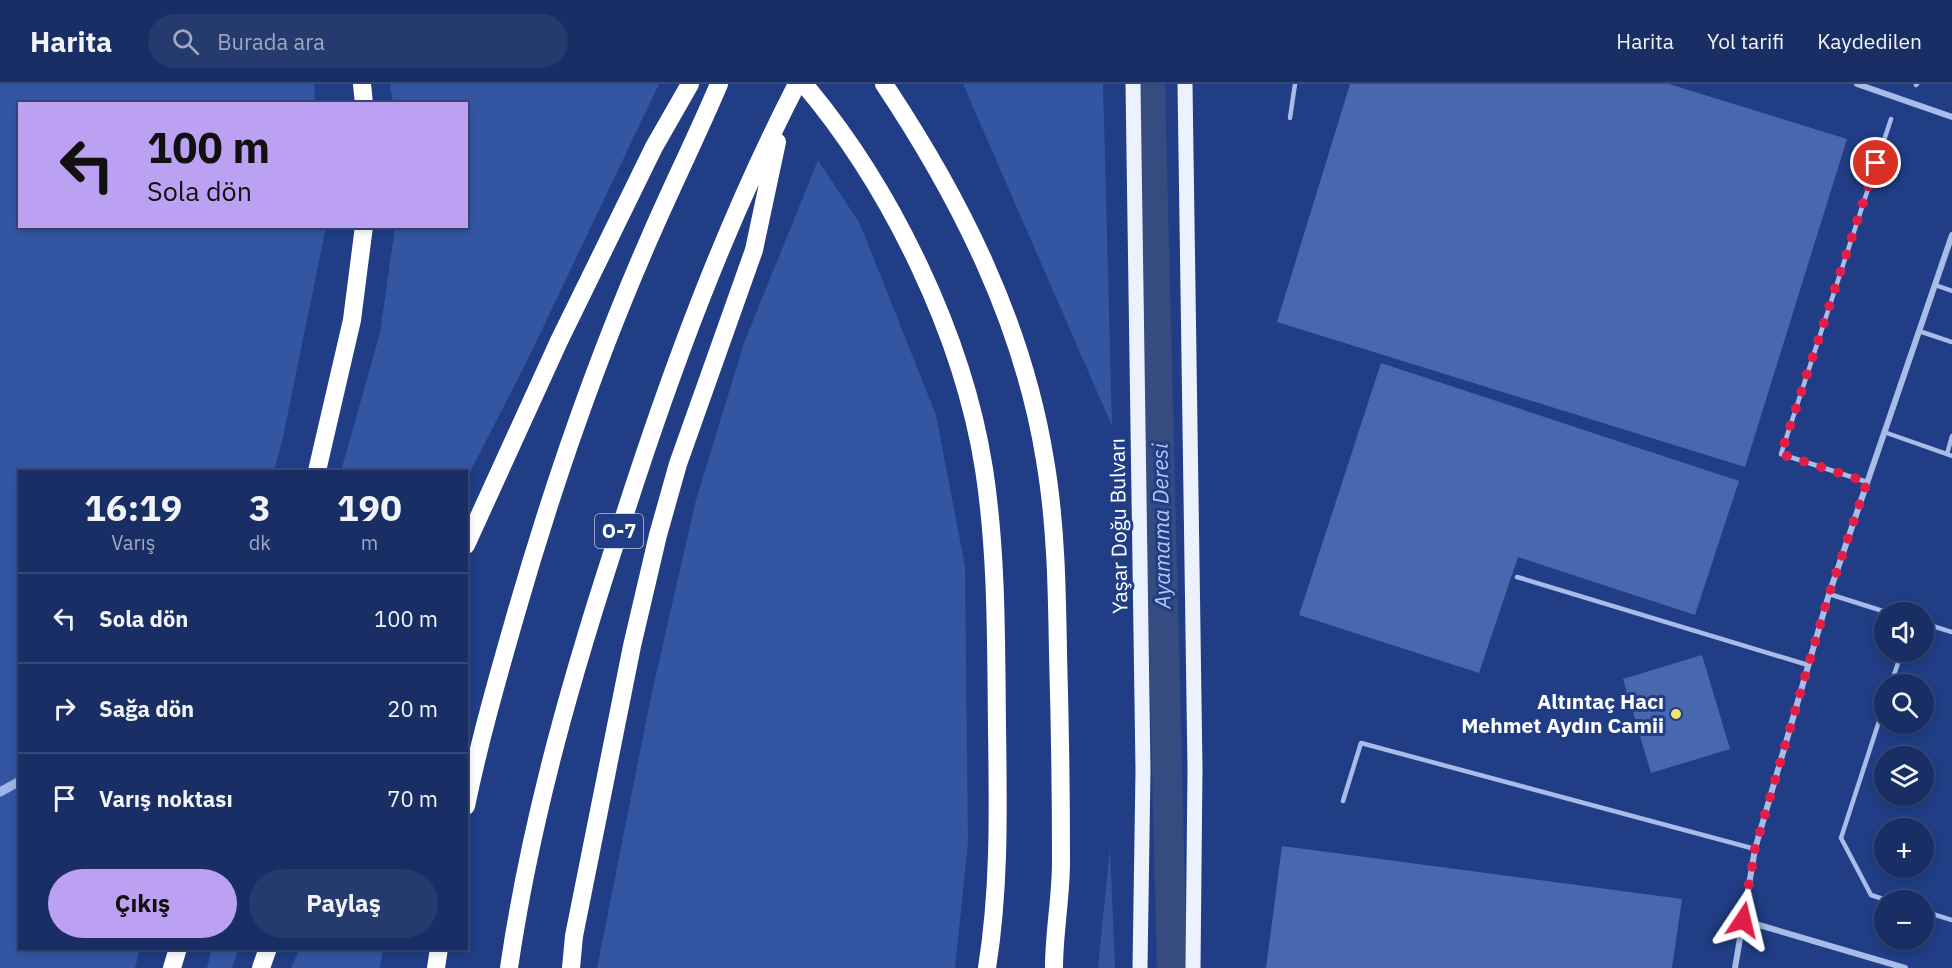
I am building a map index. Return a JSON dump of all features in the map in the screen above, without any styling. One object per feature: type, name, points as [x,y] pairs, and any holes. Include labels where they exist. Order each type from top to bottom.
[{"type":"highway","points":[[362,84],[364,102]]},
{"type":"highway","points":[[468,541],[559,341],[649,156],[690,84]]},
{"type":"highway","points":[[468,798],[496,684],[561,468],[609,335],[645,248],[719,84]]},
{"type":"highway","name":"O-7","points":[[509,968],[516,924],[551,763],[604,578],[640,465],[697,309],[783,111],[797,84]]},
{"type":"highway","points":[[804,84],[842,133],[895,217],[926,279],[971,409],[984,468],[989,516],[997,680],[998,839],[998,862],[987,968]]},
{"type":"highway","points":[[885,85],[944,180],[993,284],[1018,348],[1045,460],[1056,576],[1059,705],[1061,864],[1054,968]]},
{"type":"highway","points":[[571,968],[574,936],[632,646],[657,536],[678,464],[754,250],[767,199],[783,111]]},
{"type":"highway","points":[[317,470],[352,320],[364,228]]},
{"type":"highway","points":[[1045,968],[1054,944]]},
{"type":"highway","points":[[172,968],[177,950]]},
{"type":"highway","points":[[261,968],[267,950]]},
{"type":"highway","points":[[436,968],[440,950]]},
{"type":"main road","name":"Yaşar Doğu Bulvarı","points":[[1133,84],[1143,770],[1140,968]]},
{"type":"main road","points":[[1185,84],[1195,769],[1193,968]]},
{"type":"street","points":[[1857,84],[1952,117]]},
{"type":"street","points":[[1735,968],[1755,849],[1808,665],[1829,594],[1952,234]]},
{"type":"street","points":[[1743,920],[1905,968]]},
{"type":"lane","points":[[1290,118],[1295,84]]},
{"type":"lane","points":[[1867,482],[1781,454],[1891,119]]},
{"type":"lane","points":[[1935,285],[1952,291]]},
{"type":"lane","points":[[1919,331],[1952,342]]},
{"type":"lane","points":[[1884,432],[1949,455],[1952,436]]},
{"type":"lane","points":[[1517,578],[1808,665]]},
{"type":"lane","points":[[1829,594],[1874,608]]},
{"type":"lane","points":[[1934,626],[1952,632]]},
{"type":"lane","points":[[1874,896],[1871,895],[1841,838],[1875,734]]},
{"type":"lane","points":[[1343,801],[1361,743],[1755,849]]},
{"type":"lane","points":[[1934,914],[1952,920]]},
{"type":"shaded area","points":[[0,84],[314,84],[315,102],[18,102],[18,228],[326,228],[274,470],[18,470],[18,950],[140,950],[135,968],[0,968]]},
{"type":"shaded area","points":[[390,84],[659,84],[528,359],[468,476],[468,470],[341,470],[380,333],[395,228],[468,228],[468,102],[393,102]]},
{"type":"shaded area","points":[[963,84],[1103,84],[1112,426]]},
{"type":"shaded area","points":[[818,160],[860,224],[936,415],[965,566],[968,843],[955,968],[597,968],[652,692],[696,500],[744,343]]},
{"type":"shaded area","points":[[1110,848],[1115,968],[1098,968]]},
{"type":"shaded area","points":[[212,950],[238,950],[232,968],[207,968]]},
{"type":"shaded area","points":[[299,950],[383,950],[380,968],[291,968]]},
{"type":"building","points":[[1350,84],[1669,84],[1847,139],[1745,467],[1277,322]]},
{"type":"building","points":[[1381,363],[1739,481],[1695,615],[1518,557],[1479,673],[1299,615]]},
{"type":"building","name":"Altıntaç Hacı Mehmet Aydın Camii","points":[[1702,655],[1730,749],[1651,773],[1623,679]]},
{"type":"building","points":[[1282,846],[1682,899],[1672,968],[1266,968]]},
{"type":"waterway","name":"Ayamama Deresi","points":[[1150,84],[1172,968]]},
{"type":"waterway","points":[[0,792],[18,782]]},
{"type":"place","name":"Altıntaç Hacı Mehmet Aydın Camii","points":[[1676,714]]},
{"type":"route","points":[[1743,920],[1755,849],[1829,594],[1867,482],[1781,454],[1876,163]]}]
